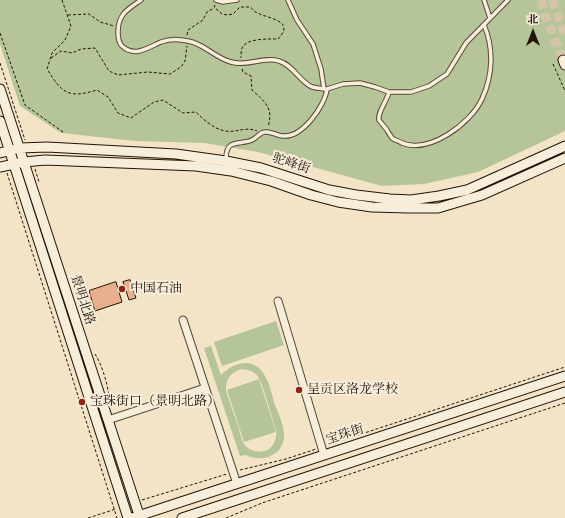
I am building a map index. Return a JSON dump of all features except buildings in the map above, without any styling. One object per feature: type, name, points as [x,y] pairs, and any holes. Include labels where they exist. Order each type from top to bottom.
[{"type":"main road","name":"景明北路","points":[[0,89],[108,420],[137,517]]},
{"type":"main road","name":"景明北路","points":[[0,121],[128,518]]},
{"type":"main road","name":"驼峰街","points":[[0,153],[20,148],[47,147],[176,154],[226,160],[261,168],[329,190],[356,196],[411,200],[468,190],[565,146]]},
{"type":"main road","name":"驼峰街","points":[[2,166],[45,160],[196,166],[231,171],[264,179],[311,195],[338,202],[372,207],[438,208],[482,195],[565,158]]},
{"type":"main road","name":"宝珠街","points":[[137,517],[565,376]]},
{"type":"main road","points":[[182,518],[565,392]]},
{"type":"street","points":[[278,301],[324,455]]},
{"type":"street","points":[[183,320],[237,484]]},
{"type":"street","points":[[108,420],[205,388]]},
{"type":"lane","points":[[141,0],[120,17],[118,36],[121,44],[126,49],[136,51],[146,50],[162,41],[173,39],[186,40],[208,49],[218,57],[241,65],[269,60],[280,61],[312,86],[326,89],[343,84],[360,83],[375,86],[389,92],[411,92],[429,86],[441,78],[446,74],[466,43],[508,0]]},
{"type":"lane","points":[[216,0],[223,2],[237,0]]},
{"type":"lane","points":[[226,160],[227,149],[231,145],[254,139],[264,132],[284,136],[293,135],[302,130],[320,108],[326,97],[326,89],[313,44],[297,20],[288,0]]},
{"type":"lane","points":[[484,0],[490,18]]},
{"type":"lane","points":[[389,92],[388,99],[379,112],[379,120],[392,139],[406,144],[424,145],[443,138],[472,114],[482,100],[488,82],[491,65],[491,48],[484,24]]},
{"type":"path","points":[[62,0],[71,26],[65,40],[52,53],[47,69],[58,87],[70,94],[84,94],[97,90],[108,97],[118,113],[131,118],[154,102],[163,100],[183,113],[196,112],[205,121],[226,131],[251,128],[264,132],[271,118],[269,109],[252,90],[251,76],[243,72],[241,65],[241,48],[247,42],[278,39],[283,34],[283,25],[277,20],[254,12],[250,7],[240,7],[233,14],[222,14],[214,7],[216,0]]},
{"type":"path","points":[[68,15],[89,14],[100,22],[118,27]]},
{"type":"path","points":[[0,33],[26,105],[63,132]]},
{"type":"path","points":[[553,64],[565,92]]},
{"type":"path","points":[[2,166],[117,518]]},
{"type":"path","points":[[226,518],[262,502],[565,403]]},
{"type":"green space","points":[[0,0],[565,0],[565,131],[478,172],[424,184],[382,186],[258,152],[204,143],[135,141],[61,133],[20,106],[0,44]]},
{"type":"green space","points":[[276,321],[284,345],[222,366],[214,342]]},
{"type":"green space","points":[[211,346],[221,375],[226,370],[238,364],[250,363],[260,370],[265,376],[270,386],[284,430],[282,444],[275,453],[264,458],[246,455],[240,456],[204,348]],"holes":[[[242,369],[257,375],[265,393],[276,430],[276,438],[274,443],[266,451],[259,452],[246,447],[241,438],[226,391],[228,380],[232,374]]]},
{"type":"green space","points":[[259,379],[276,432],[244,442],[227,390]]},
{"type":"tunnel","points":[[541,0],[545,15],[563,60]]},
{"type":"tunnel","points":[[552,0],[565,35]]},
{"type":"place","name":"中国石油","points":[[122,289]]},
{"type":"place","name":"呈贡区洛龙学校","points":[[299,390]]},
{"type":"place","name":"宝珠街口（景明北路）","points":[[82,402]]}]
